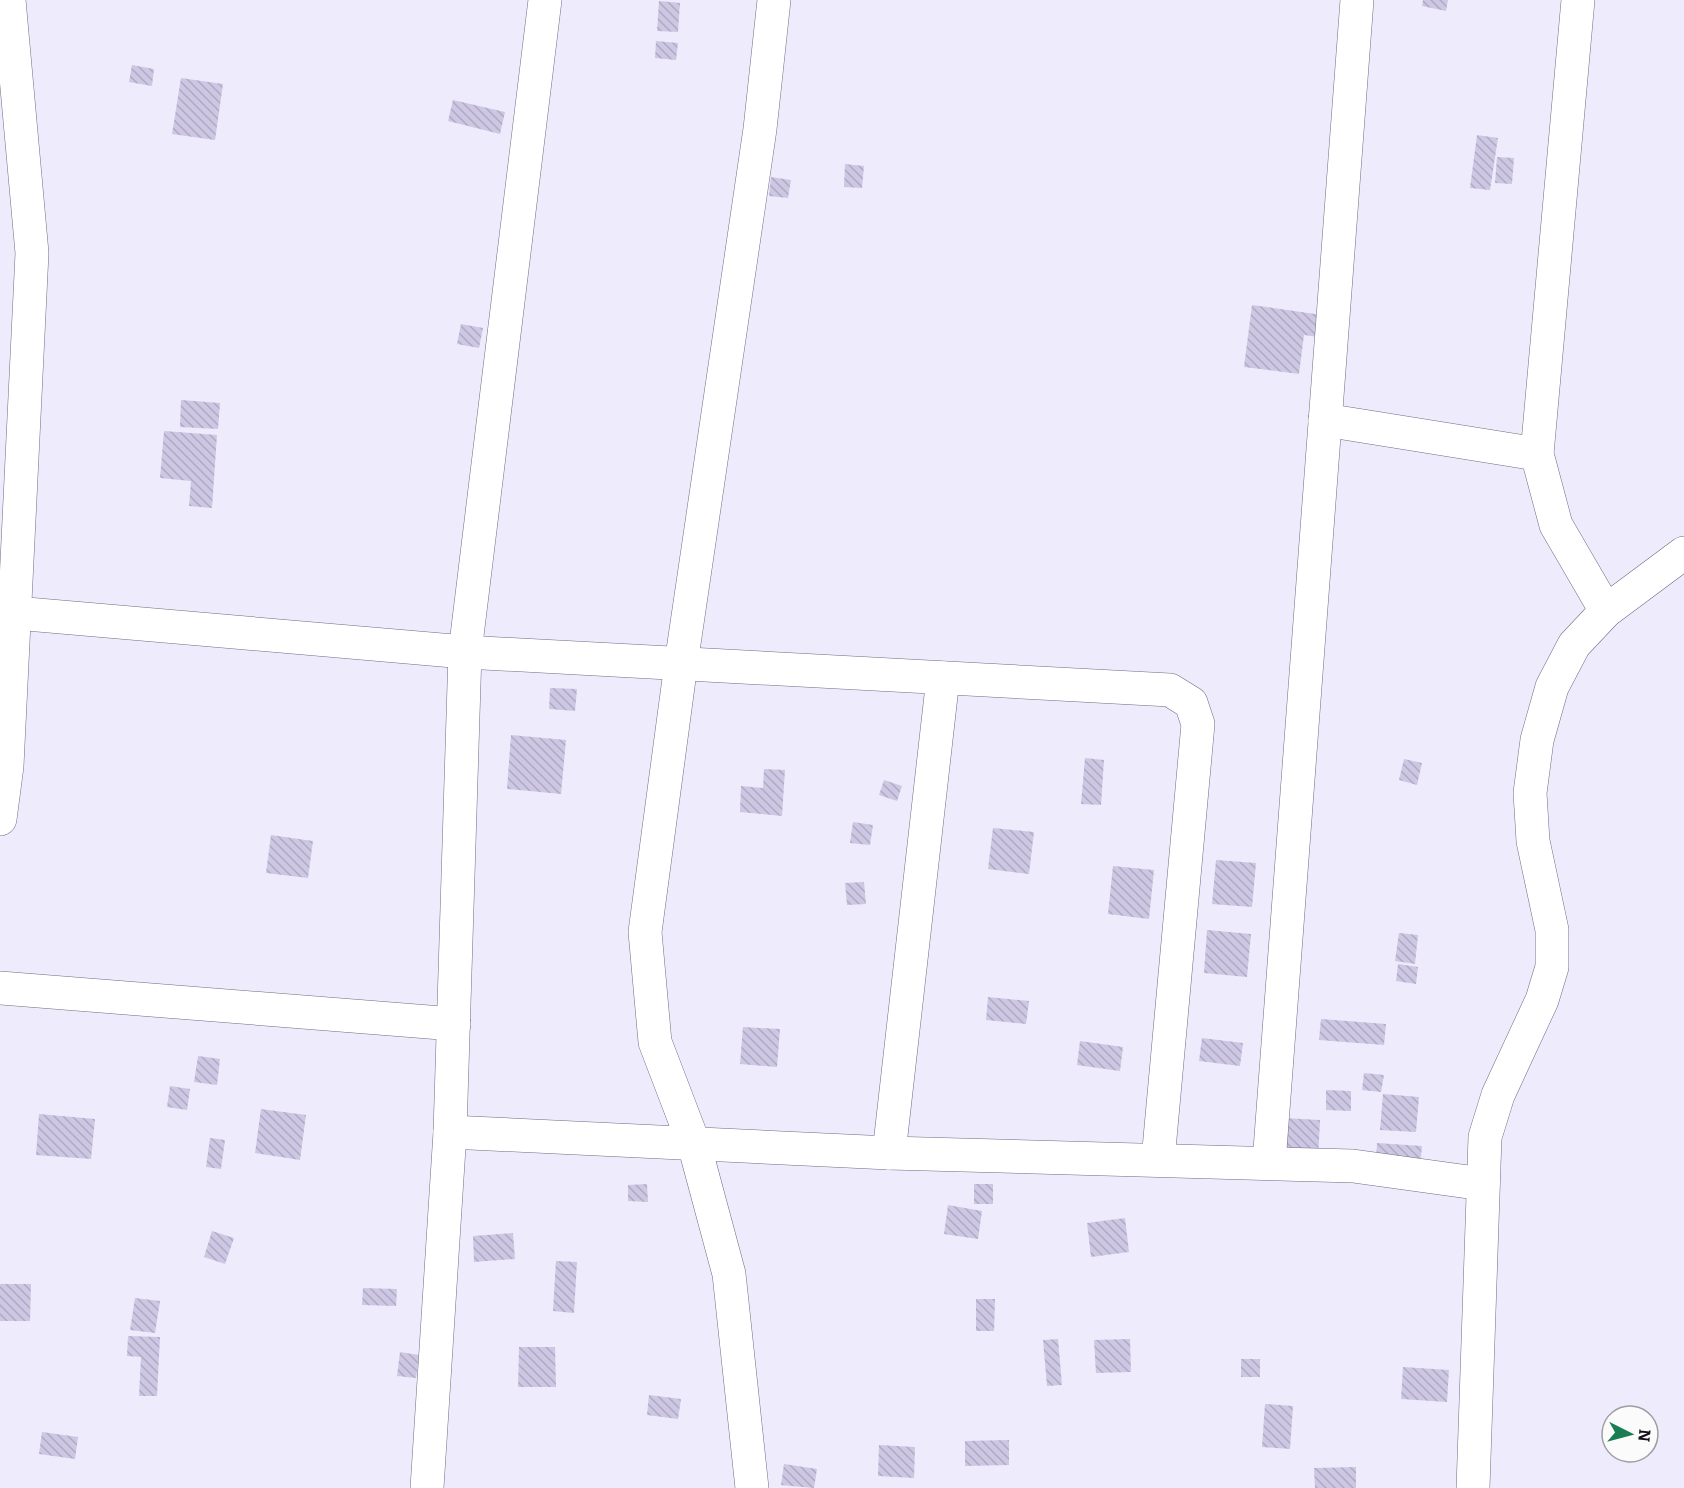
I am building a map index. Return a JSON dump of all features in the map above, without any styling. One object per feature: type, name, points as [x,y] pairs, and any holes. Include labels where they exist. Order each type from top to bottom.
[{"type":"street","points":[[0,819],[7,766],[32,253],[9,0]]},
{"type":"street","points":[[427,1488],[450,1132],[465,652],[545,0]]},
{"type":"street","points":[[752,1488],[729,1274],[694,1144],[655,1042],[645,932],[681,664],[760,129],[774,0]]},
{"type":"street","points":[[1269,1163],[1357,0]]},
{"type":"street","points":[[1578,0],[1537,454],[1556,525],[1606,611]]},
{"type":"street","points":[[1325,420],[1537,454]]},
{"type":"street","points":[[1473,1488],[1485,1137],[1498,1095],[1542,1000],[1552,967],[1552,930],[1531,822],[1530,793],[1537,740],[1552,687],[1574,645],[1606,611],[1684,553]]},
{"type":"street","points":[[15,613],[465,652],[1170,690],[1191,703],[1198,724],[1158,1160]]},
{"type":"street","points":[[889,1153],[943,678]]},
{"type":"street","points":[[0,988],[454,1024]]},
{"type":"street","points":[[450,1132],[889,1153],[1353,1166],[1483,1184]]},
{"type":"building","points":[[1423,0],[1448,0],[1446,11],[1422,6]]},
{"type":"building","points":[[659,1],[680,3],[678,32],[657,31]]},
{"type":"building","points":[[656,41],[678,43],[676,60],[655,58]]},
{"type":"building","points":[[132,65],[154,69],[152,86],[129,82]]},
{"type":"building","points":[[181,78],[223,84],[215,140],[172,134]]},
{"type":"building","points":[[453,100],[505,112],[500,134],[448,121]]},
{"type":"building","points":[[1477,135],[1498,138],[1490,190],[1470,188]]},
{"type":"building","points":[[1497,157],[1514,158],[1512,184],[1495,183]]},
{"type":"building","points":[[845,164],[864,166],[862,188],[844,187]]},
{"type":"building","points":[[771,177],[791,180],[788,198],[769,196]]},
{"type":"building","points":[[1252,305],[1322,315],[1319,337],[1304,335],[1299,374],[1244,367]]},
{"type":"building","points":[[461,324],[483,328],[479,348],[457,344]]},
{"type":"building","points":[[181,400],[220,403],[218,429],[180,427]]},
{"type":"building","points":[[164,431],[217,435],[212,508],[189,506],[191,481],[160,478]]},
{"type":"building","points":[[550,688],[577,689],[575,711],[549,709]]},
{"type":"building","points":[[511,735],[566,740],[561,794],[507,789]]},
{"type":"building","points":[[1085,758],[1104,760],[1101,805],[1081,804]]},
{"type":"building","points":[[1404,759],[1422,763],[1417,785],[1399,780]]},
{"type":"building","points":[[764,769],[785,770],[782,816],[740,812],[741,786],[763,788]]},
{"type":"building","points":[[884,780],[902,786],[897,801],[879,795]]},
{"type":"building","points":[[853,822],[873,825],[870,845],[850,843]]},
{"type":"building","points":[[993,828],[1034,832],[1029,874],[988,869]]},
{"type":"building","points":[[271,835],[313,841],[308,878],[266,873]]},
{"type":"building","points":[[1216,860],[1256,863],[1252,907],[1212,904]]},
{"type":"building","points":[[1113,866],[1154,870],[1149,919],[1108,914]]},
{"type":"building","points":[[864,882],[866,904],[847,905],[845,883]]},
{"type":"building","points":[[1207,930],[1251,934],[1247,977],[1204,973]]},
{"type":"building","points":[[1399,933],[1418,935],[1415,964],[1395,961]]},
{"type":"building","points":[[1398,964],[1418,967],[1416,984],[1396,981]]},
{"type":"building","points":[[988,997],[1029,1001],[1026,1024],[986,1020]]},
{"type":"building","points":[[1321,1019],[1386,1024],[1384,1045],[1319,1040]]},
{"type":"building","points":[[743,1027],[780,1029],[777,1067],[740,1064]]},
{"type":"building","points":[[1202,1038],[1243,1043],[1240,1066],[1199,1061]]},
{"type":"building","points":[[1080,1041],[1123,1047],[1120,1071],[1077,1065]]},
{"type":"building","points":[[198,1056],[220,1059],[217,1085],[194,1082]]},
{"type":"building","points":[[1364,1073],[1384,1075],[1381,1092],[1362,1090]]},
{"type":"building","points":[[170,1086],[190,1089],[187,1110],[167,1107]]},
{"type":"building","points":[[1326,1090],[1351,1091],[1351,1111],[1326,1110]]},
{"type":"building","points":[[1383,1094],[1419,1097],[1416,1132],[1380,1130]]},
{"type":"building","points":[[261,1109],[306,1115],[300,1160],[255,1153]]},
{"type":"building","points":[[39,1114],[95,1119],[91,1159],[36,1155]]},
{"type":"building","points":[[1284,1118],[1320,1120],[1318,1161],[1281,1159]]},
{"type":"building","points":[[210,1138],[225,1140],[221,1169],[206,1167]]},
{"type":"building","points":[[1377,1143],[1422,1146],[1420,1166],[1376,1162]]},
{"type":"building","points":[[647,1184],[648,1202],[628,1201],[628,1185]]},
{"type":"building","points":[[974,1184],[993,1184],[993,1204],[974,1204]]},
{"type":"building","points":[[948,1205],[982,1211],[978,1239],[944,1234]]},
{"type":"building","points":[[1125,1218],[1129,1252],[1091,1257],[1087,1223]]},
{"type":"building","points":[[212,1231],[234,1238],[225,1264],[204,1257]]},
{"type":"building","points":[[513,1233],[515,1259],[474,1262],[473,1236]]},
{"type":"building","points":[[556,1261],[577,1262],[574,1313],[553,1311]]},
{"type":"building","points":[[0,1284],[31,1284],[30,1321],[0,1321]]},
{"type":"building","points":[[363,1288],[397,1289],[396,1306],[362,1305]]},
{"type":"building","points":[[135,1298],[160,1301],[155,1333],[130,1330]]},
{"type":"building","points":[[976,1299],[995,1299],[994,1331],[976,1331]]},
{"type":"building","points":[[128,1336],[160,1337],[157,1396],[139,1396],[141,1357],[127,1356]]},
{"type":"building","points":[[1058,1339],[1062,1385],[1047,1386],[1043,1340]]},
{"type":"building","points":[[1130,1339],[1131,1372],[1096,1373],[1094,1340]]},
{"type":"building","points":[[519,1347],[555,1347],[556,1387],[518,1387]]},
{"type":"building","points":[[400,1352],[419,1355],[416,1378],[397,1376]]},
{"type":"building","points":[[1241,1359],[1260,1359],[1260,1377],[1241,1377]]},
{"type":"building","points":[[1403,1367],[1449,1370],[1447,1402],[1401,1399]]},
{"type":"building","points":[[649,1395],[681,1399],[678,1419],[647,1415]]},
{"type":"building","points":[[1265,1404],[1293,1406],[1290,1449],[1262,1447]]},
{"type":"building","points":[[42,1432],[78,1437],[75,1459],[39,1454]]},
{"type":"building","points":[[1009,1440],[1009,1465],[965,1466],[965,1441]]},
{"type":"building","points":[[879,1445],[915,1447],[914,1478],[878,1476]]},
{"type":"building","points":[[784,1464],[817,1469],[814,1488],[781,1485]]},
{"type":"building","points":[[1356,1467],[1356,1488],[1315,1488],[1314,1468]]}]
